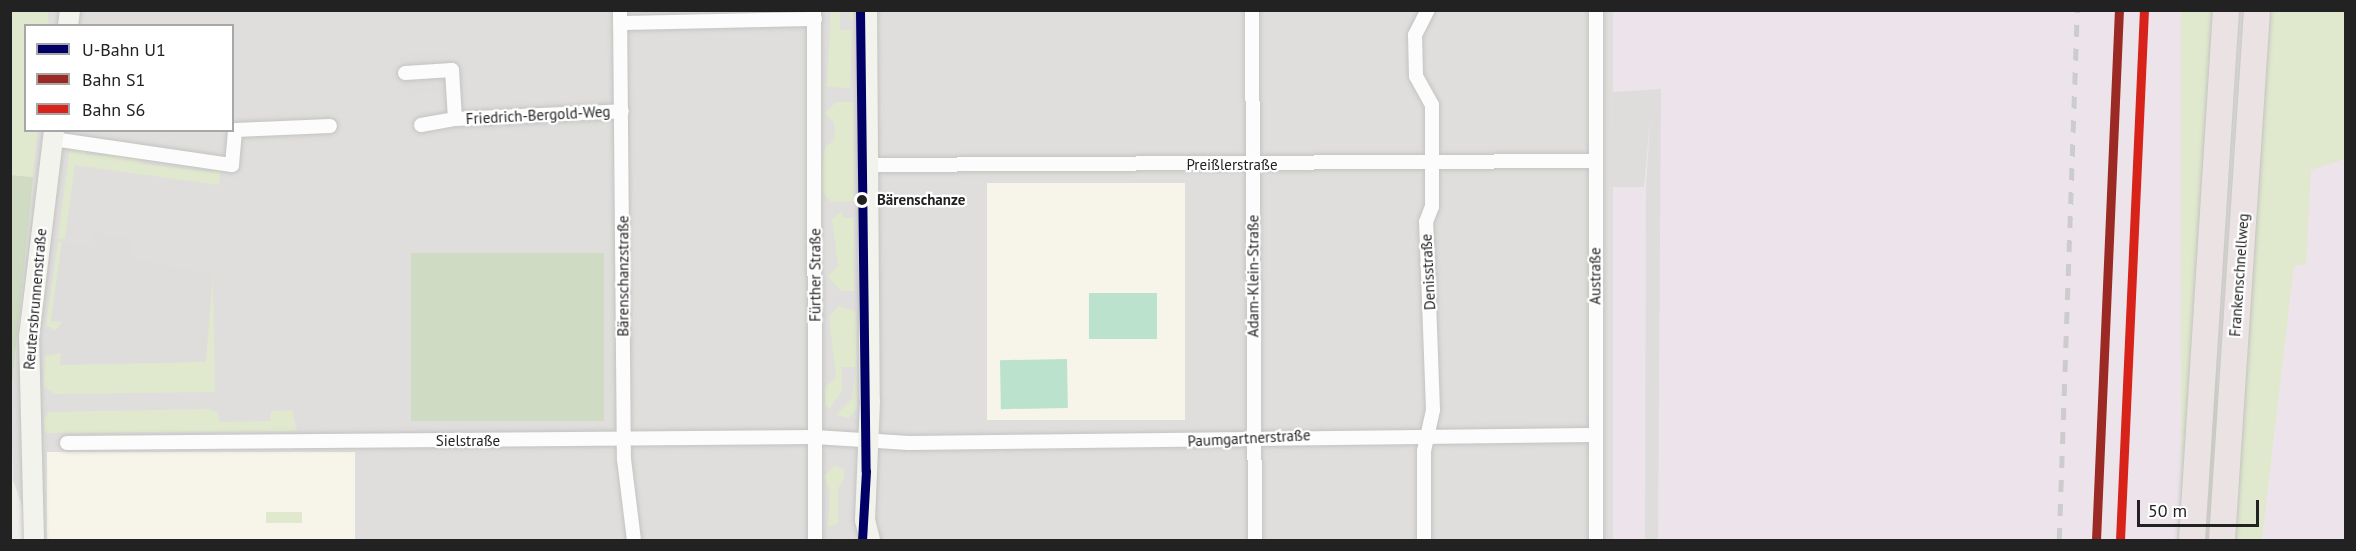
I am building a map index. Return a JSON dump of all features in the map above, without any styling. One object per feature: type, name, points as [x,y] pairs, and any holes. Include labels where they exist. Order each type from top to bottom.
[{"type":"highway","name":"Frankenschnellweg","points":[[2192,540],[2226,10]]},
{"type":"highway","name":"Frankenschnellweg","points":[[2222,540],[2257,10]]},
{"type":"main road","points":[[861,540],[865,520],[868,440],[867,10]]},
{"type":"main road","name":"Reutersbrunnenstraße","points":[[34,540],[29,337],[54,135]]},
{"type":"main road","points":[[865,520],[870,540]]},
{"type":"street","name":"Adam-Klein-Straße","points":[[1252,10],[1255,540]]},
{"type":"street","name":"Denisstraße","points":[[1424,540],[1428,434],[1433,410],[1426,222],[1432,162],[1432,105],[1416,76],[1415,35],[1428,10]]},
{"type":"street","name":"Austraße","points":[[1596,10],[1594,435],[1596,540]]},
{"type":"street","points":[[620,17],[814,15]]},
{"type":"street","name":"Fürther Straße","points":[[814,15],[815,540]]},
{"type":"street","name":"Bärenschanzstraße","points":[[620,17],[624,440],[634,540]]},
{"type":"street","name":"Friedrich-Bergold-Weg","points":[[405,74],[452,70],[455,119]]},
{"type":"street","name":"Friedrich-Bergold-Weg","points":[[421,125],[455,119],[622,111]]},
{"type":"street","points":[[54,135],[232,165],[236,130],[330,126]]},
{"type":"street","name":"Preißlerstraße","points":[[868,165],[1253,166],[1596,161]]},
{"type":"street","name":"Paumgartnerstraße","points":[[868,440],[1253,441],[1276,434],[1594,435]]},
{"type":"street","name":"Sielstraße","points":[[67,443],[815,437],[868,440]]},
{"type":"shaded area","points":[[48,11],[1613,11],[1613,540],[34,540],[13,480],[11,397],[37,132],[234,132],[234,24],[47,24]]},
{"type":"shaded area","points":[[1613,11],[2181,11],[2181,540],[1613,540]]},
{"type":"shaded area","points":[[447,52],[449,92],[402,94],[400,54]]},
{"type":"shaded area","points":[[1661,89],[1658,540],[1645,540],[1646,187],[1651,109],[1644,187],[1611,187],[1613,92]]},
{"type":"shaded area","points":[[2345,159],[2345,540],[2262,540],[2294,265],[2306,264],[2310,169]]},
{"type":"shaded area","points":[[987,183],[1185,183],[1185,420],[987,420]]},
{"type":"shaded area","points":[[94,233],[131,238],[129,258],[213,274],[206,362],[60,365],[61,353],[44,356],[46,325],[55,331],[62,322],[51,321],[62,242],[93,245]]},
{"type":"shaded area","points":[[47,452],[355,452],[355,540],[47,540]]},
{"type":"green space","points":[[10,11],[48,11],[47,24],[24,24],[24,132],[37,132],[33,177],[11,175]]},
{"type":"green space","points":[[831,11],[840,11],[840,30],[852,30],[850,88],[827,87]]},
{"type":"green space","points":[[849,11],[853,11],[852,27]]},
{"type":"green space","points":[[2181,11],[2217,11],[2217,540],[2181,540]]},
{"type":"green space","points":[[2267,11],[2345,11],[2345,159],[2311,170],[2306,264],[2294,266],[2262,540],[2231,540]]},
{"type":"green space","points":[[836,102],[853,102],[854,201],[831,202],[820,189],[825,148],[835,139],[834,123],[825,113]]},
{"type":"green space","points":[[70,147],[86,149],[86,155],[136,156],[141,164],[211,172],[221,169],[219,185],[75,165],[65,239],[58,238]]},
{"type":"green space","points":[[10,175],[33,177],[11,397]]},
{"type":"green space","points":[[842,211],[843,218],[854,218],[854,291],[841,291],[828,276],[838,266],[832,219]]},
{"type":"green space","points":[[58,242],[62,242],[51,320],[62,322],[55,331],[46,325]]},
{"type":"green space","points":[[411,253],[604,253],[604,421],[411,421]]},
{"type":"green space","points":[[213,274],[215,392],[55,394],[44,387],[45,354],[61,353],[60,364]]},
{"type":"green space","points":[[1089,293],[1157,293],[1157,339],[1089,339]]},
{"type":"green space","points":[[839,306],[856,311],[857,409],[849,418],[836,415],[852,399],[856,367],[842,367],[842,391],[829,409],[825,405],[825,388],[836,377],[829,316]]},
{"type":"green space","points":[[1067,359],[1068,408],[1001,409],[1000,360]]},
{"type":"green space","points":[[208,409],[218,412],[219,422],[270,421],[271,411],[292,410],[297,431],[44,433],[44,418],[50,412]]},
{"type":"green space","points":[[834,466],[844,469],[844,479],[838,488],[838,523],[828,527],[830,491],[824,476]]},
{"type":"green space","points":[[266,512],[302,512],[302,523],[266,523]]},
{"type":"railway","points":[[2059,540],[2077,10]]},
{"type":"metro line","name":"U1","points":[[860,10],[866,471],[862,540]]},
{"type":"rail line","name":"S1","points":[[2096,540],[2119,10]]},
{"type":"rail line","name":"S6","points":[[2120,540],[2144,10]]},
{"type":"place","name":"Bärenschanze","points":[[862,200]]}]
